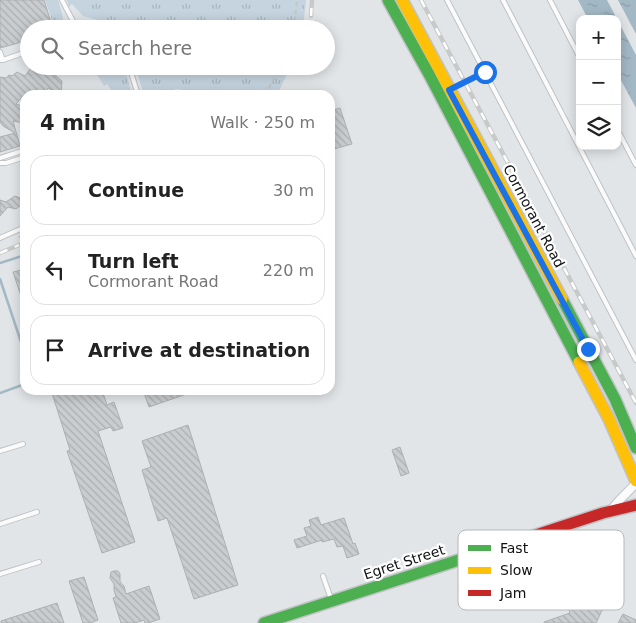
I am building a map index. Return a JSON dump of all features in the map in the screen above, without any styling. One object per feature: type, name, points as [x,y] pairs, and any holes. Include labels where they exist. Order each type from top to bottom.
[{"type":"main road","name":"Cormorant Road","points":[[388,0],[430,76],[609,420],[636,482]]},
{"type":"main road","name":"Cormorant Road","points":[[402,0],[615,399],[636,448]]},
{"type":"main road","name":"Egret Street","points":[[552,530],[611,511],[622,511],[636,505]]},
{"type":"main road","name":"Egret Street","points":[[264,623],[458,560]]},
{"type":"street","name":"Egret Street","points":[[611,511],[636,482]]},
{"type":"lane","points":[[62,0],[72,20]]},
{"type":"lane","points":[[447,0],[636,360]]},
{"type":"lane","points":[[503,0],[636,256]]},
{"type":"lane","points":[[550,0],[576,50]]},
{"type":"lane","points":[[0,52],[1,60],[20,54]]},
{"type":"lane","points":[[449,90],[485,72]]},
{"type":"lane","points":[[132,75],[136,90]]},
{"type":"lane","points":[[621,137],[636,165]]},
{"type":"lane","points":[[0,158],[20,152]]},
{"type":"lane","points":[[0,162],[6,163],[20,159]]},
{"type":"lane","points":[[0,238],[20,229]]},
{"type":"lane","points":[[0,451],[23,444]]},
{"type":"lane","points":[[0,524],[37,512]]},
{"type":"lane","points":[[0,574],[39,562]]},
{"type":"lane","points":[[323,576],[332,601]]},
{"type":"path","points":[[295,20],[297,0]]},
{"type":"path","points":[[268,90],[276,75]]},
{"type":"green space","points":[[45,0],[58,0],[63,20],[52,20]]},
{"type":"green space","points":[[67,0],[306,0],[304,20],[98,20],[83,16],[72,4],[69,6]]},
{"type":"green space","points":[[97,75],[126,75],[131,90],[111,90],[107,84],[104,86]]},
{"type":"green space","points":[[138,75],[287,75],[279,90],[142,90]]},
{"type":"water","points":[[578,0],[636,0],[636,108],[621,80],[621,15],[586,15]]},
{"type":"pier","points":[[607,0],[618,0],[636,34],[636,55],[621,27],[621,15],[615,15]]},
{"type":"building","points":[[0,0],[44,0],[50,20],[20,20],[20,42],[0,48]]},
{"type":"building","points":[[17,72],[25,76],[55,75],[62,81],[61,90],[48,88],[47,90],[20,90],[20,100],[16,104],[20,105],[20,122],[13,121],[20,146],[0,152],[0,137],[15,133],[0,122],[0,77],[6,78]]},
{"type":"building","points":[[340,108],[352,144],[335,149],[335,110]]},
{"type":"building","points":[[15,196],[20,198],[20,206],[16,209],[8,207],[0,216],[0,200],[6,202]]},
{"type":"building","points":[[20,270],[20,293],[13,272]]},
{"type":"building","points":[[53,395],[104,395],[107,405],[114,402],[123,428],[113,431],[111,427],[98,431],[135,542],[102,553],[67,451],[70,450]]},
{"type":"building","points":[[145,395],[184,395],[149,407]]},
{"type":"building","points":[[188,425],[238,585],[194,599],[167,518],[158,521],[142,470],[151,467],[142,441]]},
{"type":"building","points":[[400,447],[409,473],[401,476],[392,450]]},
{"type":"building","points":[[318,517],[321,525],[344,518],[353,544],[355,543],[359,554],[347,558],[343,546],[337,547],[334,539],[322,542],[322,540],[297,548],[294,540],[307,536],[304,528],[311,526],[309,520]]},
{"type":"building","points":[[118,571],[120,574],[120,582],[124,586],[126,594],[149,586],[160,619],[148,623],[145,623],[144,620],[135,623],[121,623],[113,598],[116,597],[114,584],[110,578],[111,572]]},
{"type":"building","points":[[84,577],[98,620],[90,623],[83,623],[69,581]]},
{"type":"building","points":[[57,603],[64,623],[1,623],[1,621]]},
{"type":"building","points":[[569,610],[602,610],[596,623],[544,623],[570,613]]},
{"type":"building","points":[[623,614],[636,620],[636,623],[618,623]]},
{"type":"waterway","points":[[0,263],[20,257]]},
{"type":"waterway","points":[[0,279],[20,339]]},
{"type":"waterway","points":[[0,393],[20,386]]},
{"type":"railway","points":[[311,16],[312,0]]},
{"type":"railway","points":[[421,0],[636,403]]},
{"type":"railway","points":[[0,253],[19,245]]},
{"type":"traffic: fast","points":[[388,0],[430,76],[579,362]]},
{"type":"traffic: fast","points":[[562,299],[615,399],[636,448]]},
{"type":"traffic: fast","points":[[264,623],[458,560]]},
{"type":"traffic: slow","points":[[402,0],[562,299]]},
{"type":"traffic: slow","points":[[579,362],[609,419],[636,481]]},
{"type":"traffic: jam","points":[[551,530],[603,513],[636,505]]},
{"type":"route","points":[[485,72],[449,90],[588,349]]}]
